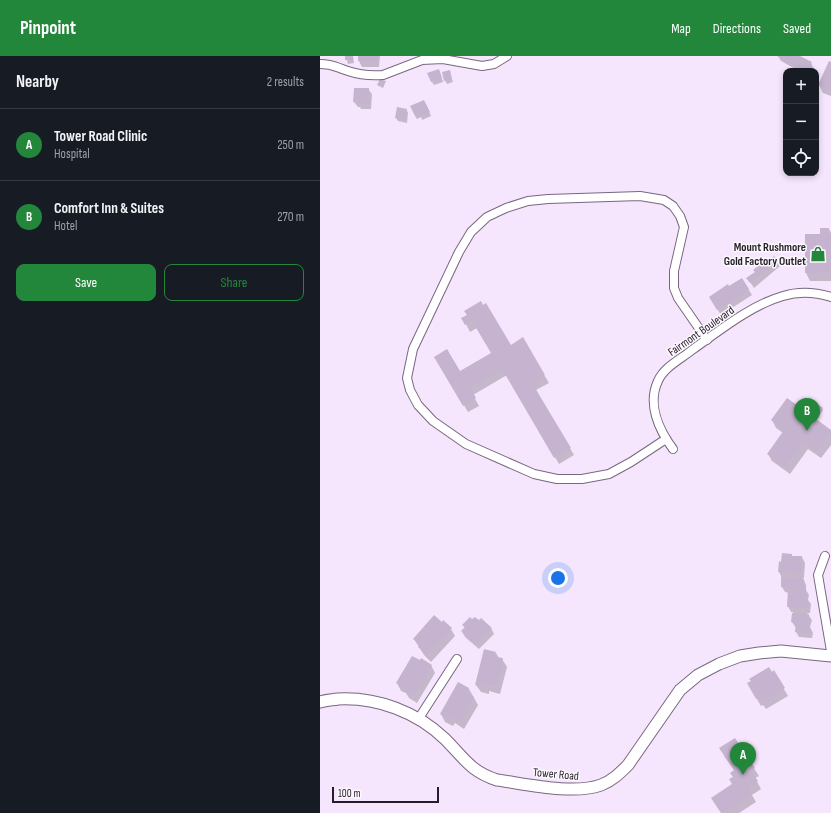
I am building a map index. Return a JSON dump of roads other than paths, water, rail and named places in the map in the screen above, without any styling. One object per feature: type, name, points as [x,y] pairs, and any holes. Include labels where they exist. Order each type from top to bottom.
[{"type":"street","points":[[320,64],[332,64],[347,71],[368,76],[377,76],[422,60],[443,59],[482,66],[494,64],[507,56]]},
{"type":"street","points":[[666,439],[631,462],[609,474],[582,479],[557,479],[534,474],[466,444],[433,421],[418,405],[410,390],[408,378],[413,349],[470,232],[487,216],[528,201],[632,196],[652,197],[664,200],[673,206],[680,216],[684,227],[674,271],[674,288],[678,298],[707,340]]},
{"type":"street","name":"Fairmont Boulevard","points":[[673,449],[661,430],[654,406],[658,381],[666,370],[726,325],[767,301],[784,295],[809,292],[831,297]]},
{"type":"street","points":[[825,556],[818,575],[831,651]]},
{"type":"street","name":"Tower Road","points":[[320,702],[324,700],[350,699],[373,702],[405,711],[419,718],[445,739],[474,769],[485,776],[497,780],[573,790],[588,789],[603,785],[617,776],[628,765],[680,690],[698,675],[726,661],[759,652],[781,651],[831,656]]},
{"type":"street","points":[[419,718],[457,659]]},
{"type":"place","name":"Mount Rushmore Gold Factory Outlet","points":[[818,254]]},
{"type":"place","name":"Comfort Inn & Suites","points":[[807,431]]},
{"type":"place","name":"Tower Road Clinic","points":[[743,775]]}]
